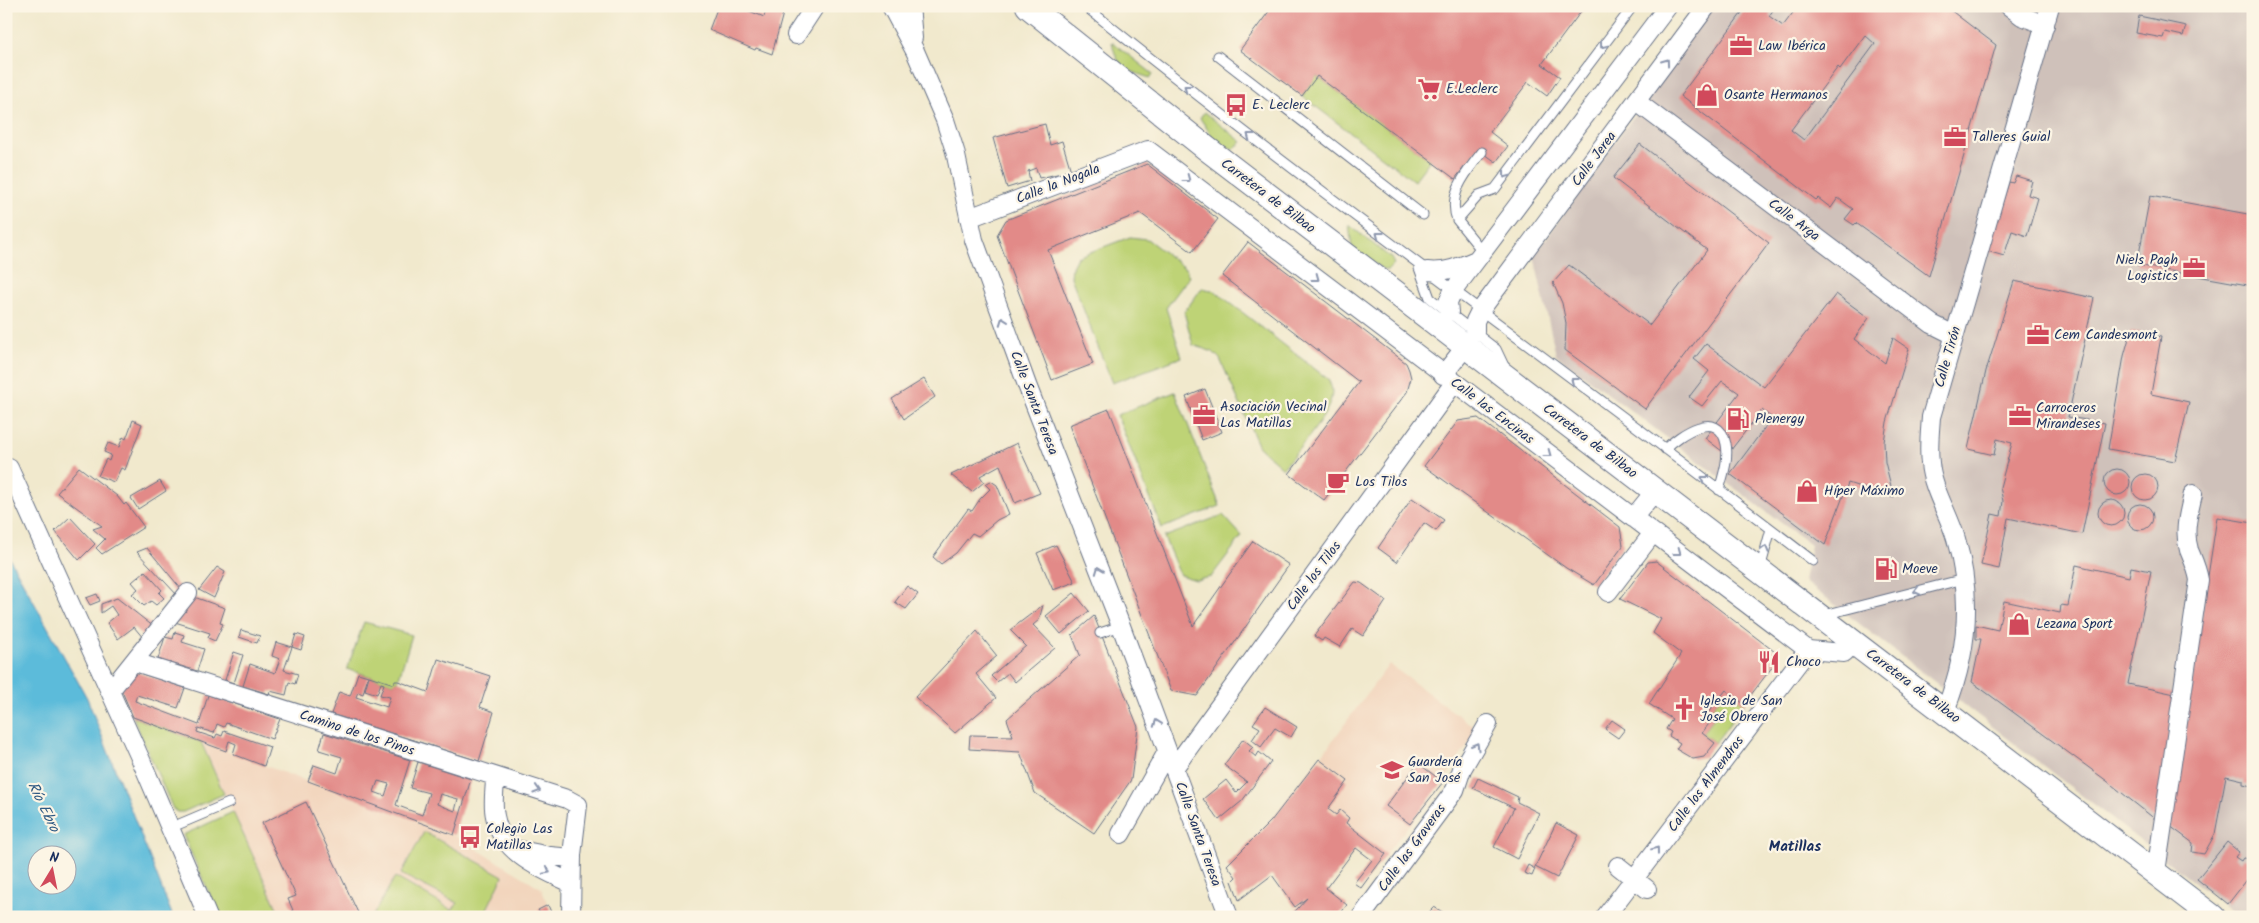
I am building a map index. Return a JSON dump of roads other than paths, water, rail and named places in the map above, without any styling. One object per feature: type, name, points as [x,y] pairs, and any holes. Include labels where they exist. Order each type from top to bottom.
[{"type":"main road","name":"Carretera de Bilbao","points":[[1028,6],[1206,148],[1470,339],[1510,380],[1820,616],[1849,647],[1946,710],[2213,917]]},
{"type":"street","points":[[798,6],[796,35],[815,6]]},
{"type":"street","name":"Calle Santa Teresa","points":[[891,6],[915,51],[944,120],[954,151],[974,240],[1026,385],[1121,626],[1229,917]]},
{"type":"street","name":"Calle Santa Teresa","points":[[910,6],[915,51]]},
{"type":"street","points":[[1448,312],[1448,302],[1453,291],[1668,6]]},
{"type":"street","name":"Calle Jerea","points":[[1480,311],[1707,6]]},
{"type":"street","points":[[2009,6],[2022,16],[2045,26]]},
{"type":"street","name":"Calle Tirón","points":[[1946,710],[1963,656],[1967,612],[1964,579],[1956,538],[1930,464],[1931,417],[2050,6]]},
{"type":"street","name":"Calle Arga","points":[[1637,102],[1932,324],[1954,335]]},
{"type":"street","name":"Calle la Nogala","points":[[968,218],[1148,150]]},
{"type":"street","name":"Calle las Encinas","points":[[1148,150],[1808,650]]},
{"type":"street","points":[[1422,268],[1436,272],[1451,270],[1480,256]]},
{"type":"street","points":[[1470,339],[1480,311]]},
{"type":"street","name":"Calle los Tilos","points":[[1170,760],[1448,379],[1470,339]]},
{"type":"street","points":[[9,468],[110,691],[208,917]]},
{"type":"street","points":[[1633,518],[1656,491]]},
{"type":"street","points":[[2156,872],[2199,580],[2197,566],[2189,548],[2186,528],[2193,494]]},
{"type":"street","points":[[1608,592],[1653,533]]},
{"type":"street","points":[[110,691],[135,662],[188,593]]},
{"type":"street","points":[[1808,650],[1849,647]]},
{"type":"street","name":"Calle los Almendros","points":[[1605,917],[1641,884],[1808,650]]},
{"type":"street","name":"Camino de los Pinos","points":[[135,662],[567,799],[578,805],[572,858]]},
{"type":"street","name":"Calle las Graveras","points":[[1366,915],[1455,790],[1462,769],[1488,724]]},
{"type":"street","name":"Calle Santa Teresa","points":[[1121,834],[1170,760]]},
{"type":"street","points":[[495,777],[494,816],[501,836],[510,848],[538,867],[571,883]]},
{"type":"street","points":[[510,848],[550,856],[572,858],[572,917]]},
{"type":"street","points":[[1618,866],[1641,884]]},
{"type":"lane","points":[[1085,6],[1184,85],[1422,268],[1813,561]]},
{"type":"lane","points":[[1457,220],[1479,195],[1495,190],[1633,6]]},
{"type":"lane","points":[[1218,56],[1423,214]]},
{"type":"lane","points":[[1480,256],[1457,220],[1453,204],[1456,192],[1482,152]]},
{"type":"lane","points":[[1422,268],[1430,298],[1448,312],[1470,339]]},
{"type":"lane","points":[[1665,449],[1675,438],[1701,425],[1713,427],[1722,434],[1726,444],[1726,454],[1719,490]]},
{"type":"lane","points":[[1760,569],[1771,529]]},
{"type":"lane","points":[[1820,616],[1964,579]]},
{"type":"lane","points":[[1100,633],[1121,626]]},
{"type":"lane","points":[[170,828],[229,803]]},
{"type":"water","name":"Río Ebro","points":[[6,552],[87,698],[173,917],[6,917]]},
{"type":"place","name":"Law Ibérica","points":[[1741,46]]},
{"type":"place","name":"E.Leclerc","points":[[1429,89]]},
{"type":"place","name":"Osante Hermanos","points":[[1707,95]]},
{"type":"place","name":"E. Leclerc","points":[[1236,105]]},
{"type":"place","name":"Talleres Guial","points":[[1955,137]]},
{"type":"place","name":"Niels Pagh Logistics","points":[[2194,268]]},
{"type":"place","name":"Cem Candesmont","points":[[2038,335]]},
{"type":"place","name":"Asociación Vecinal Las Matillas","points":[[1204,415]]},
{"type":"place","name":"Carroceros Mirandeses","points":[[2020,416]]},
{"type":"place","name":"Plenergy","points":[[1738,419]]},
{"type":"place","name":"Los Tilos","points":[[1338,482]]},
{"type":"place","name":"Híper Máximo","points":[[1807,491]]},
{"type":"place","name":"Moeve","points":[[1886,569]]},
{"type":"place","name":"Lezana Sport","points":[[2019,624]]},
{"type":"place","name":"Choco","points":[[1769,662]]},
{"type":"place","name":"Iglesia de San José Obrero","points":[[1684,709]]},
{"type":"place","name":"Guardería San José","points":[[1392,770]]},
{"type":"place","name":"Colegio Las Matillas","points":[[470,837]]},
{"type":"district","name":"Matillas","points":[[1795,847]]}]
